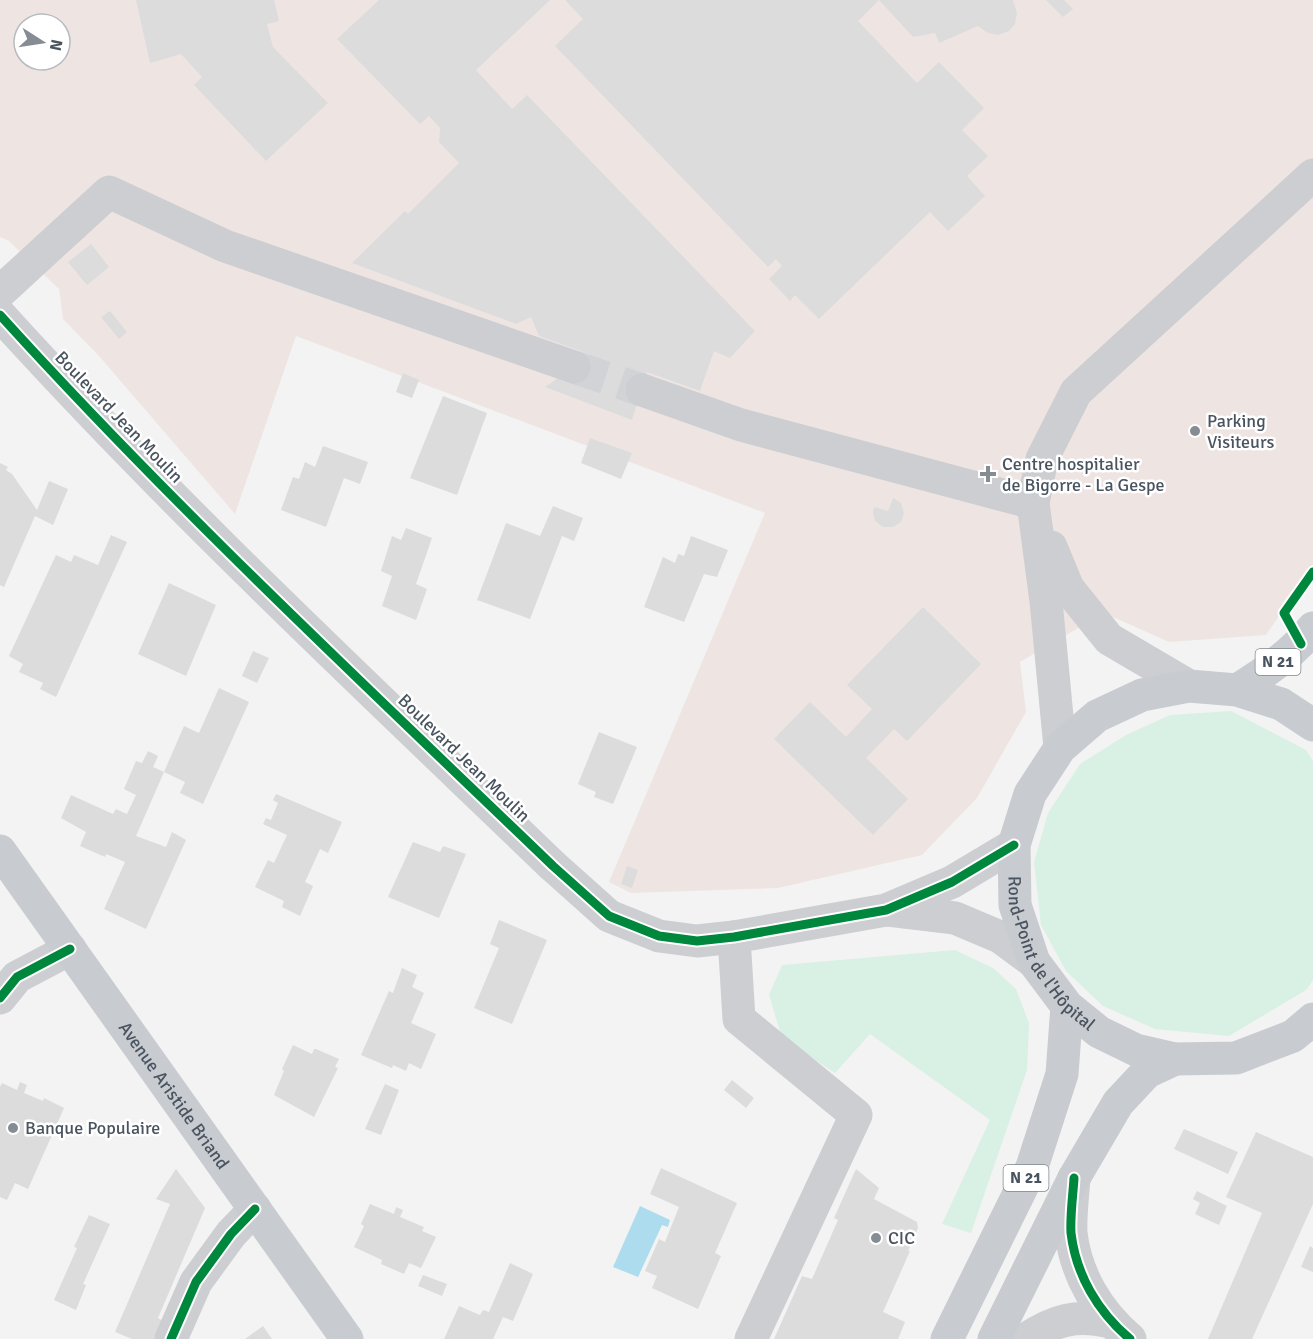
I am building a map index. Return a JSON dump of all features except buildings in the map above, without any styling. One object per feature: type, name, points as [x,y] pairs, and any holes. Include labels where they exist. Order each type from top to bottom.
[{"type":"main road","name":"N 21","points":[[1237,690],[1261,675],[1301,644],[1313,628]]},
{"type":"main road","name":"Rond-Point de l'Hôpital","points":[[1313,725],[1281,704],[1237,690],[1189,686],[1142,695],[1097,716],[1060,748],[1030,794],[1014,845],[1015,905],[1034,962],[1067,1006],[1099,1032],[1136,1050],[1175,1059],[1236,1058],[1293,1036],[1313,1020]]},
{"type":"main road","name":"Avenue Aristide Briand","points":[[0,851],[347,1339]]},
{"type":"main road","name":"N 21","points":[[947,1339],[1032,1167],[1062,1074],[1067,1006]]},
{"type":"main road","name":"N 21","points":[[994,1339],[1074,1178],[1118,1103],[1147,1072],[1175,1059]]},
{"type":"street","points":[[1060,748],[1046,601],[1033,503],[1042,459],[1076,393],[1313,175]]},
{"type":"street","points":[[0,292],[109,192],[225,246],[573,367]]},
{"type":"street","name":"Boulevard Jean Moulin","points":[[0,315],[80,403],[218,543],[553,866],[609,916],[659,936],[697,941],[734,937],[886,910],[952,882],[1014,845]]},
{"type":"street","points":[[642,390],[741,425],[1033,503]]},
{"type":"street","points":[[1033,503],[1068,588],[1108,639],[1189,686]]},
{"type":"street","name":"Boulevard Jean Moulin","points":[[886,910],[955,918],[1000,937],[1034,962]]},
{"type":"street","points":[[734,937],[739,1019],[856,1115],[752,1339]]},
{"type":"street","points":[[0,998],[17,977],[70,949]]},
{"type":"street","points":[[1074,1178],[1071,1232],[1079,1270],[1120,1331]]},
{"type":"street","points":[[171,1339],[196,1282],[231,1234],[255,1209]]},
{"type":"street","points":[[1026,1339],[1053,1322],[1090,1317],[1120,1331]]},
{"type":"shaded area","name":"Centre hospitalier de Bigorre - La Gespe","points":[[0,0],[1313,0],[1313,566],[1266,635],[1169,642],[1104,613],[1020,662],[1026,712],[977,798],[922,855],[778,888],[631,893],[609,882],[765,513],[296,336],[235,514],[99,356],[63,319],[59,289],[9,241],[0,237]]},
{"type":"green space","points":[[1231,711],[1306,750],[1313,761],[1313,980],[1306,990],[1229,1036],[1155,1029],[1103,1006],[1066,971],[1041,925],[1034,862],[1048,813],[1080,764],[1126,735],[1170,715]]},
{"type":"green space","points":[[955,950],[993,968],[1016,989],[1029,1023],[1027,1070],[971,1233],[942,1224],[990,1120],[870,1034],[835,1073],[782,1038],[769,995],[782,965]]},
{"type":"water","points":[[640,1206],[670,1220],[668,1227],[662,1225],[638,1277],[613,1267]]},
{"type":"tunnel","points":[[574,367],[642,390]]},
{"type":"cycle path","points":[[0,315],[66,387],[203,527],[553,866],[609,916],[659,936],[697,941],[734,937],[886,910],[952,882],[1014,845]]},
{"type":"cycle path","points":[[1301,644],[1284,613],[1313,572]]},
{"type":"cycle path","points":[[0,998],[17,977],[70,949]]},
{"type":"cycle path","points":[[1074,1178],[1071,1233],[1083,1278],[1108,1317],[1130,1339]]},
{"type":"cycle path","points":[[171,1339],[196,1282],[231,1234],[255,1209]]},
{"type":"place","name":"Parking Visiteurs","points":[[1195,431]]},
{"type":"place","name":"Centre hospitalier de Bigorre - La Gespe","points":[[988,474]]},
{"type":"place","name":"Banque Populaire","points":[[13,1128]]},
{"type":"place","name":"CIC","points":[[876,1238]]}]
